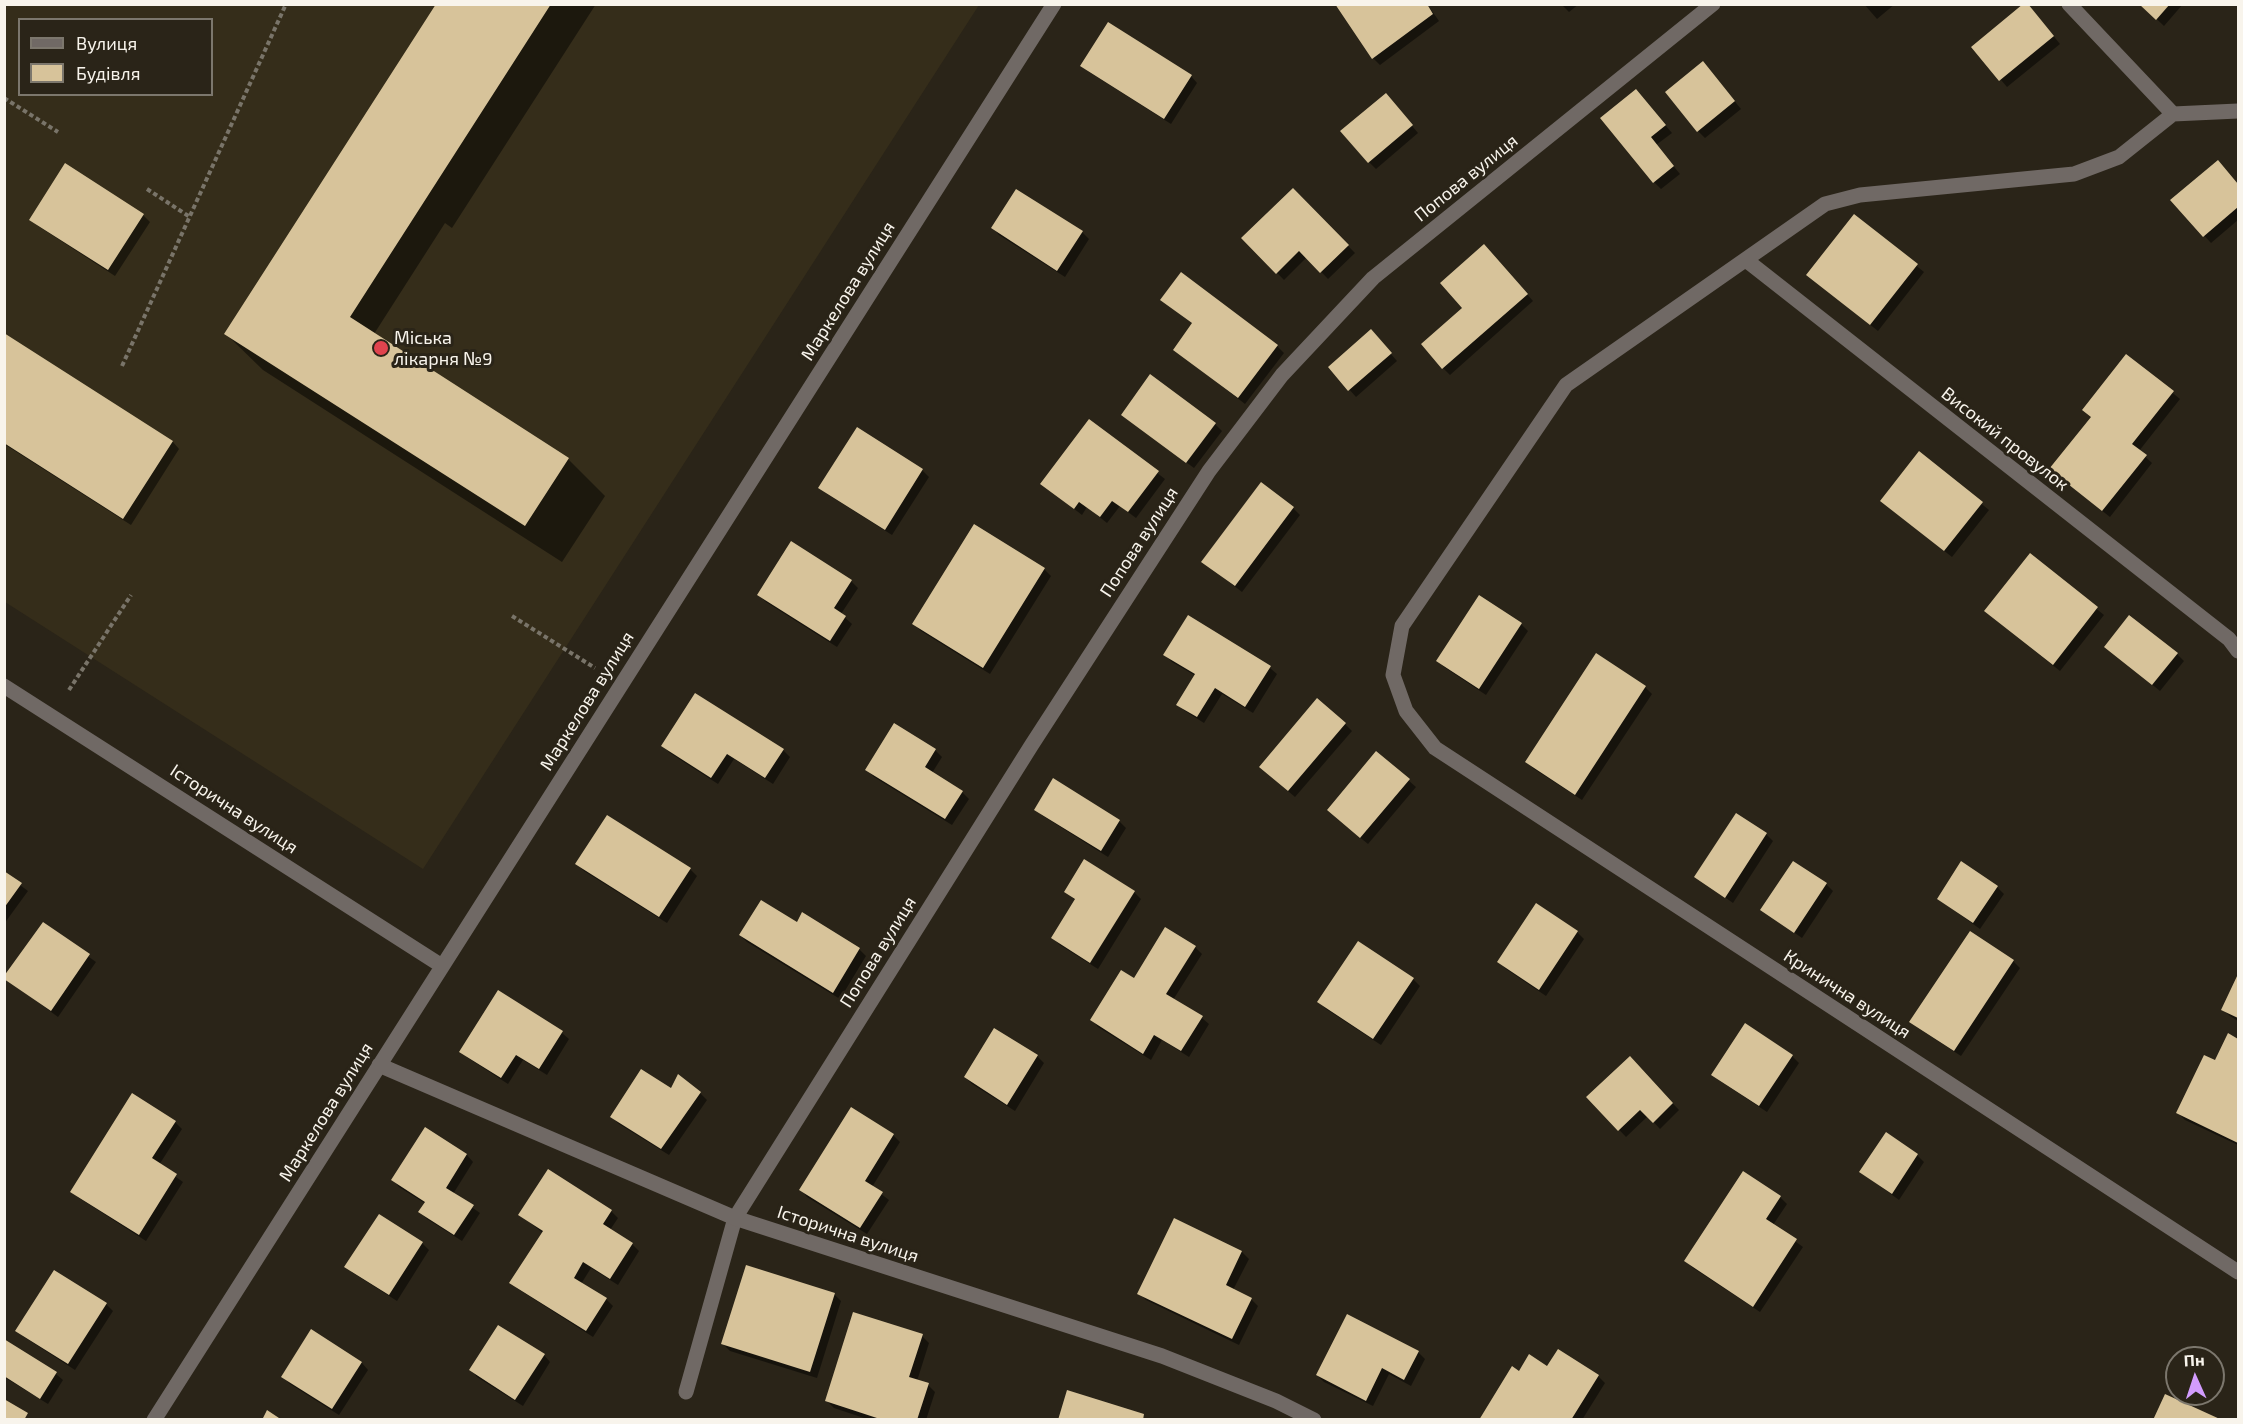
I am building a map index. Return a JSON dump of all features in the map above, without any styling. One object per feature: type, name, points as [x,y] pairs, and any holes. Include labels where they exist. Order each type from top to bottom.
[{"type":"street","name":"Маркелова вулиця","points":[[154,1419],[1054,4]]},
{"type":"street","name":"Попова вулиця","points":[[686,1392],[735,1218],[1030,746],[1209,471],[1282,375],[1373,278],[1713,4]]},
{"type":"street","points":[[2069,4],[2173,114],[2238,111]]},
{"type":"street","name":"Кринична вулиця","points":[[2173,114],[2119,157],[2074,174],[1860,195],[1826,204],[1566,385],[1402,626],[1393,675],[1406,711],[1435,748],[2238,1272]]},
{"type":"street","name":"Високий провулок","points":[[1746,260],[2229,639],[2238,651]]},
{"type":"street","name":"Історична вулиця","points":[[4,686],[442,966]]},
{"type":"street","name":"Історична вулиця","points":[[379,1065],[735,1218],[1162,1356],[1276,1401],[1314,1419]]},
{"type":"path","points":[[122,366],[286,4]]},
{"type":"path","points":[[4,98],[58,132]]},
{"type":"path","points":[[147,189],[190,217]]},
{"type":"path","points":[[52,716],[131,595]]},
{"type":"path","points":[[512,616],[621,685]]},
{"type":"shaded area","name":"Міська лікарня №9","points":[[4,5],[979,5],[423,869],[5,602]]},
{"type":"building","points":[[436,4],[551,4],[350,317],[569,458],[525,526],[224,334]]},
{"type":"building","points":[[1335,4],[1427,4],[1433,14],[1372,59]]},
{"type":"building","points":[[2023,4],[2028,4],[2054,36],[1999,81],[1971,47]]},
{"type":"building","points":[[2139,4],[2170,4],[2156,20]]},
{"type":"building","points":[[1108,22],[1192,75],[1164,119],[1080,66]]},
{"type":"building","points":[[1703,61],[1735,101],[1697,132],[1665,92]]},
{"type":"building","points":[[1636,89],[1666,125],[1651,137],[1674,166],[1653,183],[1600,118]]},
{"type":"building","points":[[1386,93],[1413,125],[1368,163],[1340,131]]},
{"type":"building","points":[[2218,160],[2238,184],[2238,207],[2203,237],[2170,200]]},
{"type":"building","points":[[65,163],[144,214],[108,270],[29,220]]},
{"type":"building","points":[[1293,188],[1349,245],[1320,273],[1299,251],[1276,274],[1241,238]]},
{"type":"building","points":[[1016,189],[1083,231],[1057,271],[991,228]]},
{"type":"building","points":[[1854,214],[1918,264],[1870,325],[1806,275]]},
{"type":"building","points":[[1484,244],[1528,294],[1442,369],[1421,344],[1462,308],[1440,283]]},
{"type":"building","points":[[1181,272],[1278,345],[1238,398],[1173,350],[1192,323],[1160,300]]},
{"type":"building","points":[[1371,329],[1392,353],[1348,391],[1328,367]]},
{"type":"building","points":[[4,333],[173,441],[123,519],[4,443]]},
{"type":"building","points":[[2126,354],[2174,391],[2132,444],[2147,455],[2102,511],[2049,469],[2091,417],[2082,410]]},
{"type":"building","points":[[1150,374],[1216,423],[1186,463],[1121,415]]},
{"type":"building","points":[[1089,419],[1159,471],[1128,512],[1112,501],[1100,517],[1079,502],[1074,509],[1040,484]]},
{"type":"building","points":[[857,427],[923,469],[885,530],[818,488]]},
{"type":"building","points":[[1919,451],[1983,502],[1944,551],[1880,501]]},
{"type":"building","points":[[1261,482],[1294,507],[1235,586],[1201,562]]},
{"type":"building","points":[[974,524],[1045,568],[983,668],[912,624]]},
{"type":"building","points":[[791,541],[852,580],[834,608],[846,616],[830,641],[757,595]]},
{"type":"building","points":[[2030,553],[2098,607],[2053,665],[1984,611]]},
{"type":"building","points":[[1479,595],[1522,623],[1479,689],[1436,661]]},
{"type":"building","points":[[1188,615],[1271,666],[1245,707],[1215,688],[1197,717],[1176,705],[1195,674],[1163,655]]},
{"type":"building","points":[[2129,615],[2178,653],[2152,685],[2104,647]]},
{"type":"building","points":[[1596,653],[1646,686],[1575,795],[1525,762]]},
{"type":"building","points":[[695,693],[784,749],[765,778],[727,754],[711,778],[661,746]]},
{"type":"building","points":[[1317,698],[1346,723],[1288,791],[1259,767]]},
{"type":"building","points":[[894,723],[936,749],[925,767],[963,791],[945,819],[865,770]]},
{"type":"building","points":[[1376,751],[1410,779],[1360,838],[1327,810]]},
{"type":"building","points":[[1053,778],[1120,820],[1101,851],[1034,810]]},
{"type":"building","points":[[1736,813],[1767,833],[1725,898],[1694,877]]},
{"type":"building","points":[[607,815],[691,868],[659,917],[575,864]]},
{"type":"building","points":[[1084,859],[1135,891],[1090,963],[1051,938],[1075,899],[1064,892]]},
{"type":"building","points":[[1793,861],[1827,883],[1794,933],[1760,910]]},
{"type":"building","points":[[1961,861],[1998,886],[1973,923],[1937,899]]},
{"type":"building","points":[[4,871],[22,883],[4,908]]},
{"type":"building","points":[[761,900],[797,922],[802,912],[860,948],[833,993],[739,935]]},
{"type":"building","points":[[1536,903],[1578,931],[1539,990],[1497,962]]},
{"type":"building","points":[[43,922],[90,954],[51,1011],[4,979]]},
{"type":"building","points":[[1165,927],[1196,946],[1166,994],[1203,1016],[1181,1051],[1154,1035],[1143,1054],[1090,1020],[1121,970],[1134,978]]},
{"type":"building","points":[[1970,931],[2014,960],[1954,1051],[1909,1022]]},
{"type":"building","points":[[1358,941],[1414,978],[1373,1039],[1317,1002]]},
{"type":"building","points":[[2238,974],[2238,1018],[2221,1010]]},
{"type":"building","points":[[498,990],[563,1031],[539,1069],[516,1055],[501,1078],[459,1052]]},
{"type":"building","points":[[1745,1023],[1793,1055],[1759,1106],[1711,1075]]},
{"type":"building","points":[[994,1028],[1038,1055],[1007,1105],[964,1077]]},
{"type":"building","points":[[2228,1033],[2238,1039],[2238,1143],[2176,1113],[2204,1055],[2215,1060]]},
{"type":"building","points":[[1630,1056],[1673,1103],[1653,1123],[1640,1110],[1618,1131],[1586,1097]]},
{"type":"building","points":[[641,1069],[671,1088],[678,1074],[701,1092],[661,1149],[610,1117]]},
{"type":"building","points":[[132,1093],[176,1121],[152,1158],[177,1174],[139,1235],[70,1192]]},
{"type":"building","points":[[851,1107],[894,1134],[865,1181],[883,1192],[860,1228],[799,1190]]},
{"type":"building","points":[[425,1127],[467,1154],[446,1188],[474,1205],[454,1235],[418,1212],[425,1202],[391,1180]]},
{"type":"building","points":[[1886,1132],[1918,1154],[1892,1194],[1859,1172]]},
{"type":"building","points":[[548,1169],[612,1210],[603,1224],[633,1243],[610,1279],[583,1262],[574,1278],[607,1298],[586,1331],[509,1283],[543,1231],[518,1215]]},
{"type":"building","points":[[1743,1171],[1781,1196],[1766,1219],[1797,1239],[1753,1307],[1684,1261]]},
{"type":"building","points":[[379,1214],[423,1242],[389,1295],[344,1267]]},
{"type":"building","points":[[1174,1218],[1242,1251],[1226,1285],[1252,1298],[1232,1339],[1137,1294]]},
{"type":"building","points":[[746,1265],[835,1293],[810,1372],[721,1344]]},
{"type":"building","points":[[54,1270],[107,1303],[68,1364],[15,1331]]},
{"type":"building","points":[[853,1312],[923,1334],[909,1377],[929,1383],[917,1420],[883,1420],[825,1401]]},
{"type":"building","points":[[1347,1314],[1419,1351],[1404,1380],[1382,1368],[1366,1401],[1316,1375]]},
{"type":"building","points":[[498,1325],[545,1354],[515,1400],[469,1370]]},
{"type":"building","points":[[311,1329],[362,1362],[332,1409],[281,1377]]},
{"type":"building","points":[[4,1339],[57,1372],[40,1399],[4,1376]]},
{"type":"building","points":[[1558,1349],[1599,1375],[1571,1420],[1479,1420],[1512,1366],[1519,1371],[1529,1354],[1547,1366]]},
{"type":"building","points":[[1067,1390],[1144,1414],[1143,1420],[1058,1420]]},
{"type":"building","points":[[2165,1394],[2165,1406],[2191,1406],[2222,1420],[2153,1420]]},
{"type":"building","points":[[4,1399],[28,1413],[24,1420],[4,1420]]},
{"type":"building","points":[[267,1410],[282,1420],[262,1420]]},
{"type":"place","name":"Міська лікарня №9","points":[[381,348]]}]
